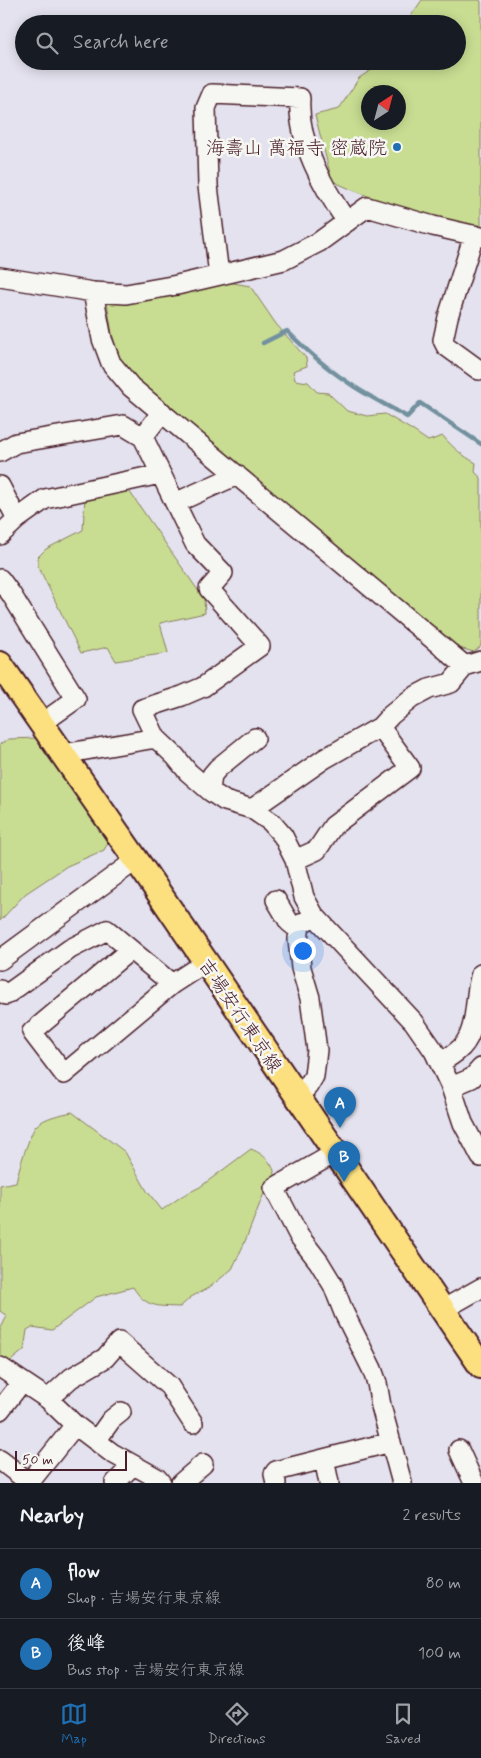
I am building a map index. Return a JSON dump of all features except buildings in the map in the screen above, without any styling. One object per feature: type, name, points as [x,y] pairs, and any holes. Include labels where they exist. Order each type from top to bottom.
[{"type":"main road","name":"吉場安行東京線","points":[[0,664],[42,722],[481,1366]]},
{"type":"street","points":[[219,276],[208,186],[206,108],[212,94],[300,98],[299,113],[308,146],[325,188],[347,222]]},
{"type":"street","points":[[0,277],[93,292],[126,294],[219,276],[284,260],[319,242],[367,207],[433,226],[477,236],[448,317],[444,340],[446,346],[479,370]]},
{"type":"street","points":[[93,292],[102,339],[111,363],[131,386],[237,475],[473,663],[451,683],[412,698],[391,715],[380,727],[324,759],[252,810]]},
{"type":"street","points":[[143,438],[162,412]]},
{"type":"street","points":[[0,452],[16,443],[123,426],[143,438],[195,544],[223,573],[209,590],[260,646],[203,687],[142,709],[156,738],[188,772],[210,791],[226,801],[252,810],[271,822],[284,836],[295,860],[304,897],[314,915],[414,1022],[440,1063],[451,1087],[463,1123],[481,1157]]},
{"type":"street","points":[[0,535],[17,519],[45,499],[160,474]]},
{"type":"street","points":[[175,503],[237,475]]},
{"type":"street","points":[[0,486],[17,519]]},
{"type":"street","points":[[0,579],[12,594],[76,699],[42,722]]},
{"type":"street","points":[[295,860],[317,850],[333,826],[410,768],[380,727]]},
{"type":"street","points":[[63,754],[156,738]]},
{"type":"street","points":[[210,791],[212,775],[255,738]]},
{"type":"street","points":[[0,960],[136,860]]},
{"type":"street","points":[[276,900],[289,922],[299,930]]},
{"type":"street","points":[[297,1098],[314,1076],[317,1050],[310,998],[300,968],[298,939],[300,925],[314,915]]},
{"type":"street","points":[[0,990],[6,995],[70,949],[107,930],[172,984]]},
{"type":"street","points":[[130,950],[32,1032],[64,1074],[172,984],[206,962]]},
{"type":"street","points":[[440,1063],[465,1044],[472,1030],[481,974]]},
{"type":"street","points":[[451,1087],[472,1078],[481,1068]]},
{"type":"street","points":[[335,1153],[274,1188],[299,1236],[319,1262],[332,1285],[372,1369],[377,1382],[381,1406],[402,1483]]},
{"type":"street","points":[[442,1310],[481,1288]]},
{"type":"street","points":[[48,1400],[71,1378],[105,1358],[119,1342],[169,1386],[193,1423]]},
{"type":"street","points":[[0,1367],[48,1400],[75,1425],[112,1453],[157,1478],[161,1483]]},
{"type":"street","points":[[0,1410],[22,1382]]},
{"type":"street","points":[[96,1441],[111,1420],[121,1412]]},
{"type":"street","points":[[0,1460],[30,1483],[75,1425]]},
{"type":"street","points":[[276,1483],[274,1474],[276,1471],[391,1442]]},
{"type":"street","points":[[459,1450],[474,1483]]},
{"type":"street","points":[[324,1459],[329,1483]]},
{"type":"street","points":[[181,1483],[204,1464]]},
{"type":"street","points":[[115,1483],[133,1465]]},
{"type":"green space","points":[[422,0],[480,0],[481,229],[405,209],[332,181],[315,115],[339,109],[359,78],[371,70],[466,70],[466,15],[412,15]]},
{"type":"green space","points":[[228,282],[250,286],[276,324],[306,358],[307,366],[293,371],[295,380],[308,382],[317,392],[328,393],[347,411],[367,416],[385,414],[428,441],[443,436],[458,451],[476,463],[475,472],[481,478],[481,646],[474,652],[459,648],[158,400],[121,363],[112,334],[107,302]]},
{"type":"green space","points":[[127,488],[204,599],[205,613],[160,623],[168,653],[116,661],[108,647],[81,653],[38,566],[38,557],[46,549],[83,530],[85,497]]},
{"type":"green space","points":[[38,738],[108,843],[104,850],[67,866],[25,894],[0,921],[0,744],[9,739]]},
{"type":"green space","points":[[72,1112],[125,1152],[147,1191],[162,1210],[182,1196],[200,1187],[251,1149],[266,1158],[272,1166],[276,1183],[264,1193],[232,1269],[210,1287],[191,1297],[180,1307],[153,1305],[143,1299],[133,1287],[96,1297],[52,1330],[32,1327],[27,1330],[24,1350],[7,1364],[0,1360],[0,1330],[7,1316],[0,1311],[0,1185],[16,1182],[36,1126],[48,1118]]},
{"type":"waterway","points":[[263,343],[287,331],[330,370],[368,395],[407,417],[420,403],[481,444]]},
{"type":"place","name":"海壽山 萬福寺 密蔵院","points":[[397,147]]},
{"type":"place","name":"flow","points":[[340,1128]]},
{"type":"place","name":"後峰","points":[[344,1182]]}]
